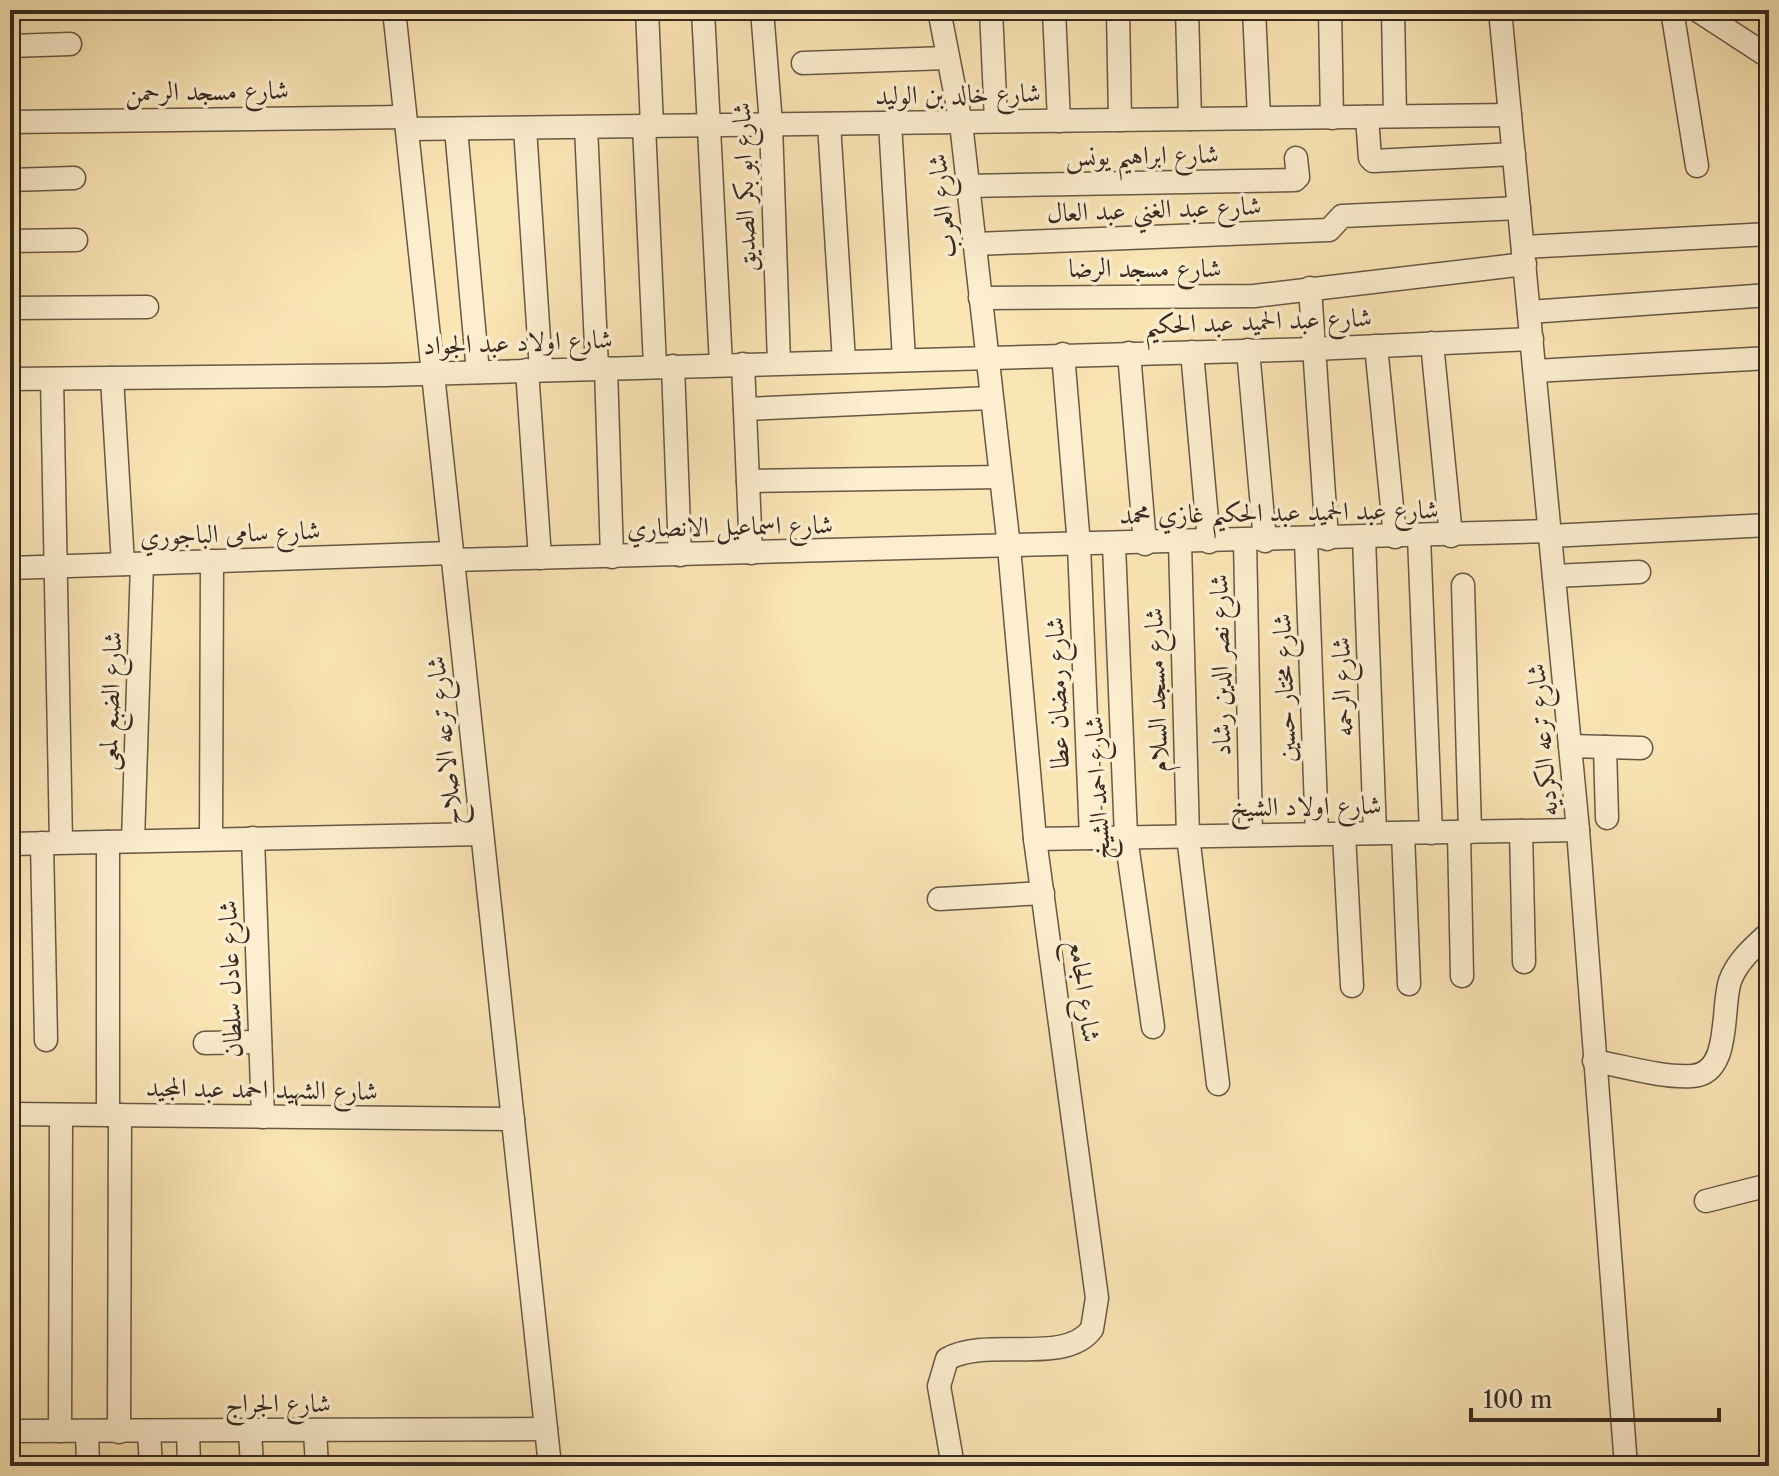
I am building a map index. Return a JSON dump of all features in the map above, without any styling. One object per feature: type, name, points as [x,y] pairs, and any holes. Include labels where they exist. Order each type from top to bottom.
[{"type":"street","name":"شارع ترعه الاصلاح","points":[[394,10],[550,1466]]},
{"type":"street","points":[[647,10],[648,126],[680,555]]},
{"type":"street","points":[[703,10],[710,125],[732,364],[745,409],[751,553]]},
{"type":"street","name":"شارع ابو بكر الصديق","points":[[762,10],[771,124],[779,363]]},
{"type":"street","name":"شارع العرب","points":[[939,10],[961,123],[990,398]]},
{"type":"street","points":[[991,10],[996,121]]},
{"type":"street","points":[[1054,10],[1059,121]]},
{"type":"street","points":[[1118,10],[1120,120]]},
{"type":"street","points":[[1187,10],[1190,119]]},
{"type":"street","points":[[1254,10],[1259,118]]},
{"type":"street","points":[[1330,10],[1332,118]]},
{"type":"street","points":[[1393,10],[1395,116]]},
{"type":"street","name":"شارع ترعه الكرديه","points":[[1500,10],[1578,830],[1626,1466]]},
{"type":"street","points":[[1672,10],[1697,166]]},
{"type":"street","points":[[1697,10],[1769,57]]},
{"type":"street","points":[[10,46],[70,44]]},
{"type":"street","points":[[803,63],[947,58]]},
{"type":"street","name":"شارع خالد بن الوليد","points":[[406,123],[456,129],[1510,115]]},
{"type":"street","points":[[1367,117],[1370,158],[1373,161],[1514,154]]},
{"type":"street","name":"شارع مسجد الرحمن","points":[[10,122],[406,123]]},
{"type":"street","points":[[890,123],[904,359]]},
{"type":"street","points":[[829,124],[844,361]]},
{"type":"street","points":[[586,127],[612,557]]},
{"type":"street","points":[[525,128],[540,558]]},
{"type":"street","points":[[456,129],[478,372]]},
{"type":"street","name":"شارع ابراهيم يونس","points":[[968,186],[1295,180],[1298,177],[1296,158]]},
{"type":"street","points":[[10,180],[74,178]]},
{"type":"street","name":"شارع عبد الغني عبد العال","points":[[975,244],[1334,227],[1342,216],[1519,208]]},
{"type":"street","name":"شارع مسجد الرضا","points":[[980,298],[1254,296],[1524,256],[1769,234]]},
{"type":"street","points":[[10,241],[76,240]]},
{"type":"street","name":"شارع مختار حسين","points":[[1310,288],[1317,539],[1317,834]]},
{"type":"street","points":[[1529,312],[1769,295]]},
{"type":"street","points":[[10,308],[147,307]]},
{"type":"street","name":"شارع عبد الحميد عبد الحكيم","points":[[986,357],[1314,349],[1532,339]]},
{"type":"street","points":[[1432,343],[1451,536]]},
{"type":"street","points":[[1376,346],[1395,537]]},
{"type":"street","name":"شارع نصر الدين رشاد","points":[[1248,350],[1255,541],[1251,835]]},
{"type":"street","points":[[1192,352],[1209,542]]},
{"type":"street","points":[[1129,353],[1145,544]]},
{"type":"street","name":"شارع رمضان عطا","points":[[1063,354],[1079,545],[1091,838]]},
{"type":"street","name":"شارع اولاد عبد الجواد","points":[[10,379],[435,373],[986,357]]},
{"type":"street","points":[[1535,371],[1769,358]]},
{"type":"street","name":"شارع الضبع لمعى","points":[[112,378],[132,564],[133,841]]},
{"type":"street","points":[[46,1040],[56,566],[52,379]]},
{"type":"street","points":[[745,409],[990,398]]},
{"type":"street","name":"شارع الجامع","points":[[953,1466],[939,1386],[947,1359],[970,1349],[1068,1347],[1092,1329],[1097,1298],[1035,839],[1009,547],[990,398]]},
{"type":"street","points":[[748,481],[1000,477]]},
{"type":"street","name":"شارع عبد الحميد عبد الحكيم غازي محمد","points":[[1009,547],[1769,525]]},
{"type":"street","points":[[1419,537],[1431,833]]},
{"type":"street","name":"شارع الرحمه","points":[[1364,538],[1375,833]]},
{"type":"street","name":"شارع مسجد السلام","points":[[1180,543],[1188,836],[1218,1084]]},
{"type":"street","name":"شارع احمد الشيخ","points":[[1114,545],[1126,837],[1153,1027]]},
{"type":"street","name":"شارع اسماعيل الانصاري","points":[[452,556],[612,557],[1009,547]]},
{"type":"street","name":"شارع سامى الباجوري","points":[[10,568],[452,556]]},
{"type":"street","points":[[211,839],[212,561]]},
{"type":"street","points":[[1554,576],[1639,572]]},
{"type":"street","points":[[1462,976],[1463,585]]},
{"type":"street","points":[[1570,746],[1641,748]]},
{"type":"street","points":[[1605,747],[1607,818]]},
{"type":"street","name":"شارع اولاد الشيخ","points":[[1035,839],[1578,830]]},
{"type":"street","points":[[1521,831],[1524,962]]},
{"type":"street","points":[[1403,833],[1409,984]]},
{"type":"street","points":[[10,844],[482,834]]},
{"type":"street","points":[[1344,834],[1352,986]]},
{"type":"street","name":"شارع عادل سلطان","points":[[253,838],[263,1117]]},
{"type":"street","points":[[108,842],[119,1432]]},
{"type":"street","points":[[939,899],[1043,893]]},
{"type":"street","points":[[1594,1061],[1691,1076],[1709,1069],[1719,1051],[1730,981],[1741,961],[1769,933]]},
{"type":"street","points":[[205,1043],[260,1042]]},
{"type":"street","name":"شارع الشهيد احمد عبد المجيد","points":[[10,1114],[513,1119]]},
{"type":"street","points":[[60,1431],[61,1115]]},
{"type":"street","points":[[1706,1201],[1769,1185]]},
{"type":"street","name":"شارع الجراج","points":[[10,1431],[546,1429]]},
{"type":"street","points":[[188,1431],[189,1466]]},
{"type":"street","points":[[250,1431],[252,1466]]},
{"type":"street","points":[[315,1431],[317,1466]]},
{"type":"street","points":[[87,1432],[88,1466]]},
{"type":"street","points":[[149,1432],[151,1466]]}]
